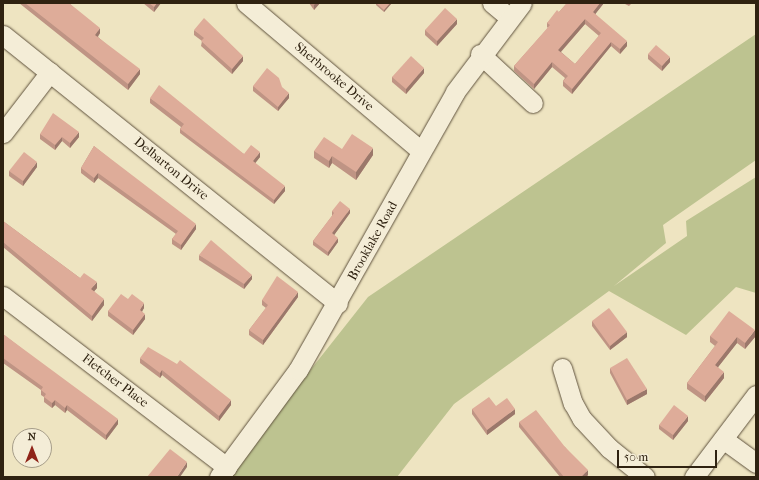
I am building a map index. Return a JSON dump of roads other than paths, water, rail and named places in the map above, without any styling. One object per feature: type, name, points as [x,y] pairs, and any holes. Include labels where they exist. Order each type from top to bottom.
[{"type":"street","name":"Sherbrooke Drive","points":[[246,3],[421,151]]},
{"type":"street","points":[[492,3],[510,18]]},
{"type":"street","name":"Brooklake Road","points":[[223,472],[298,370],[338,303],[421,151],[480,54],[522,3]]},
{"type":"street","name":"Delbarton Drive","points":[[3,35],[338,303]]},
{"type":"street","points":[[480,54],[533,103]]},
{"type":"street","points":[[3,133],[50,72]]},
{"type":"street","name":"Fletcher Place","points":[[3,296],[223,472]]},
{"type":"street","points":[[562,368],[582,419],[609,448],[645,477]]},
{"type":"street","points":[[694,477],[756,395]]},
{"type":"street","points":[[723,438],[756,463]]}]
